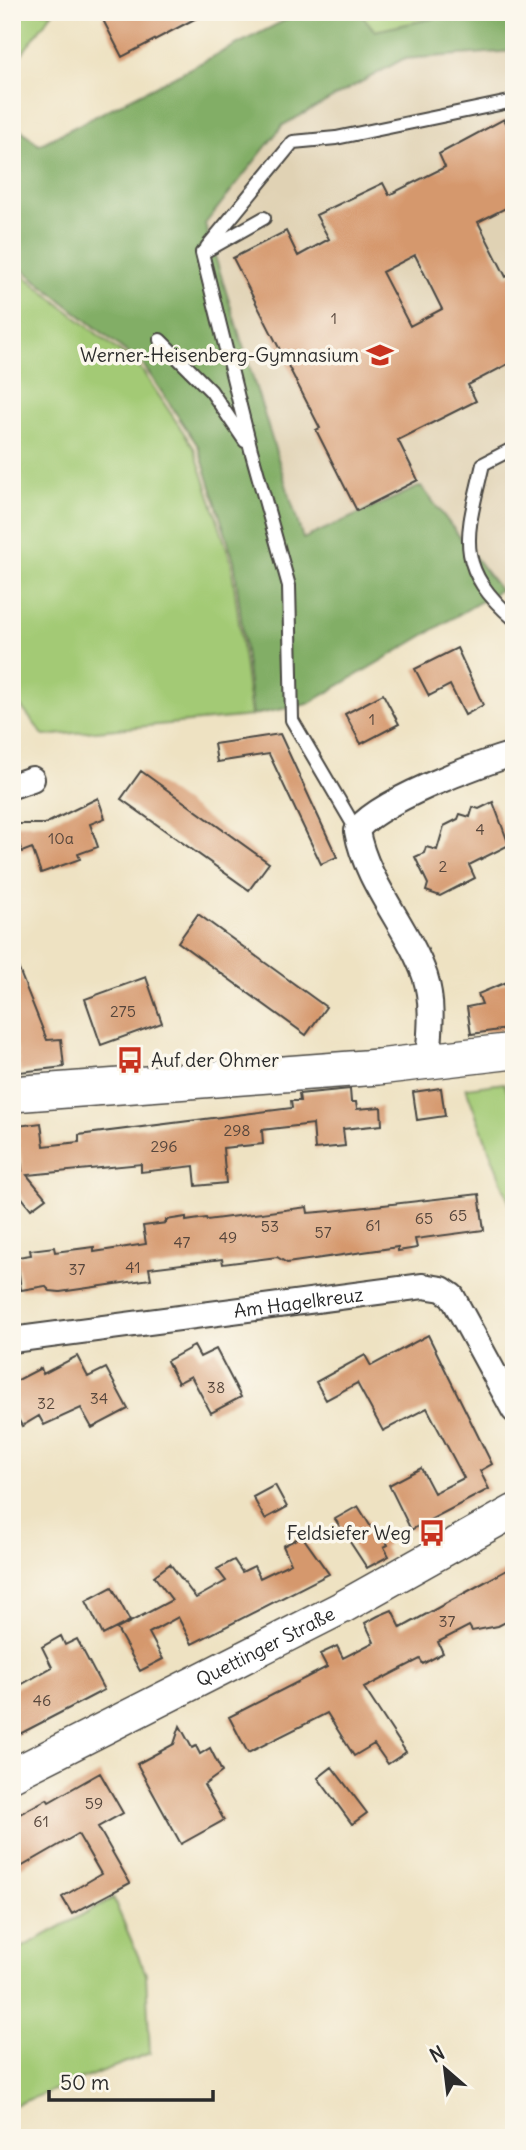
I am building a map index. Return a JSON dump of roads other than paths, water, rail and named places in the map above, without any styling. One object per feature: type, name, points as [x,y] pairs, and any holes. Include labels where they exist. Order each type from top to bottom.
[{"type":"main road","points":[[12,1094],[428,1062],[514,1051]]},
{"type":"street","points":[[428,1062],[430,1002],[425,976],[363,853],[357,831],[371,816],[432,784],[480,762],[514,754]]},
{"type":"street","name":"Am Hagelkreuz","points":[[12,1340],[423,1286],[442,1289],[452,1296],[514,1410]]},
{"type":"street","name":"Quettinger Straße","points":[[12,1775],[341,1608],[514,1511]]},
{"type":"lane","points":[[202,253],[293,142],[336,138],[514,101]]},
{"type":"lane","points":[[202,253],[264,218]]},
{"type":"lane","points":[[202,253],[251,450],[289,586],[292,720],[357,831]]},
{"type":"lane","points":[[160,340],[211,391],[251,450]]},
{"type":"lane","points":[[514,448],[483,464],[466,537],[475,573],[496,604],[514,619]]},
{"type":"place","name":"Werner-Heisenberg-Gymnasium","points":[[380,355]]},
{"type":"place","name":"Auf der Ohmer","points":[[130,1060]]},
{"type":"place","name":"Feldsiefer Weg","points":[[432,1533]]}]
